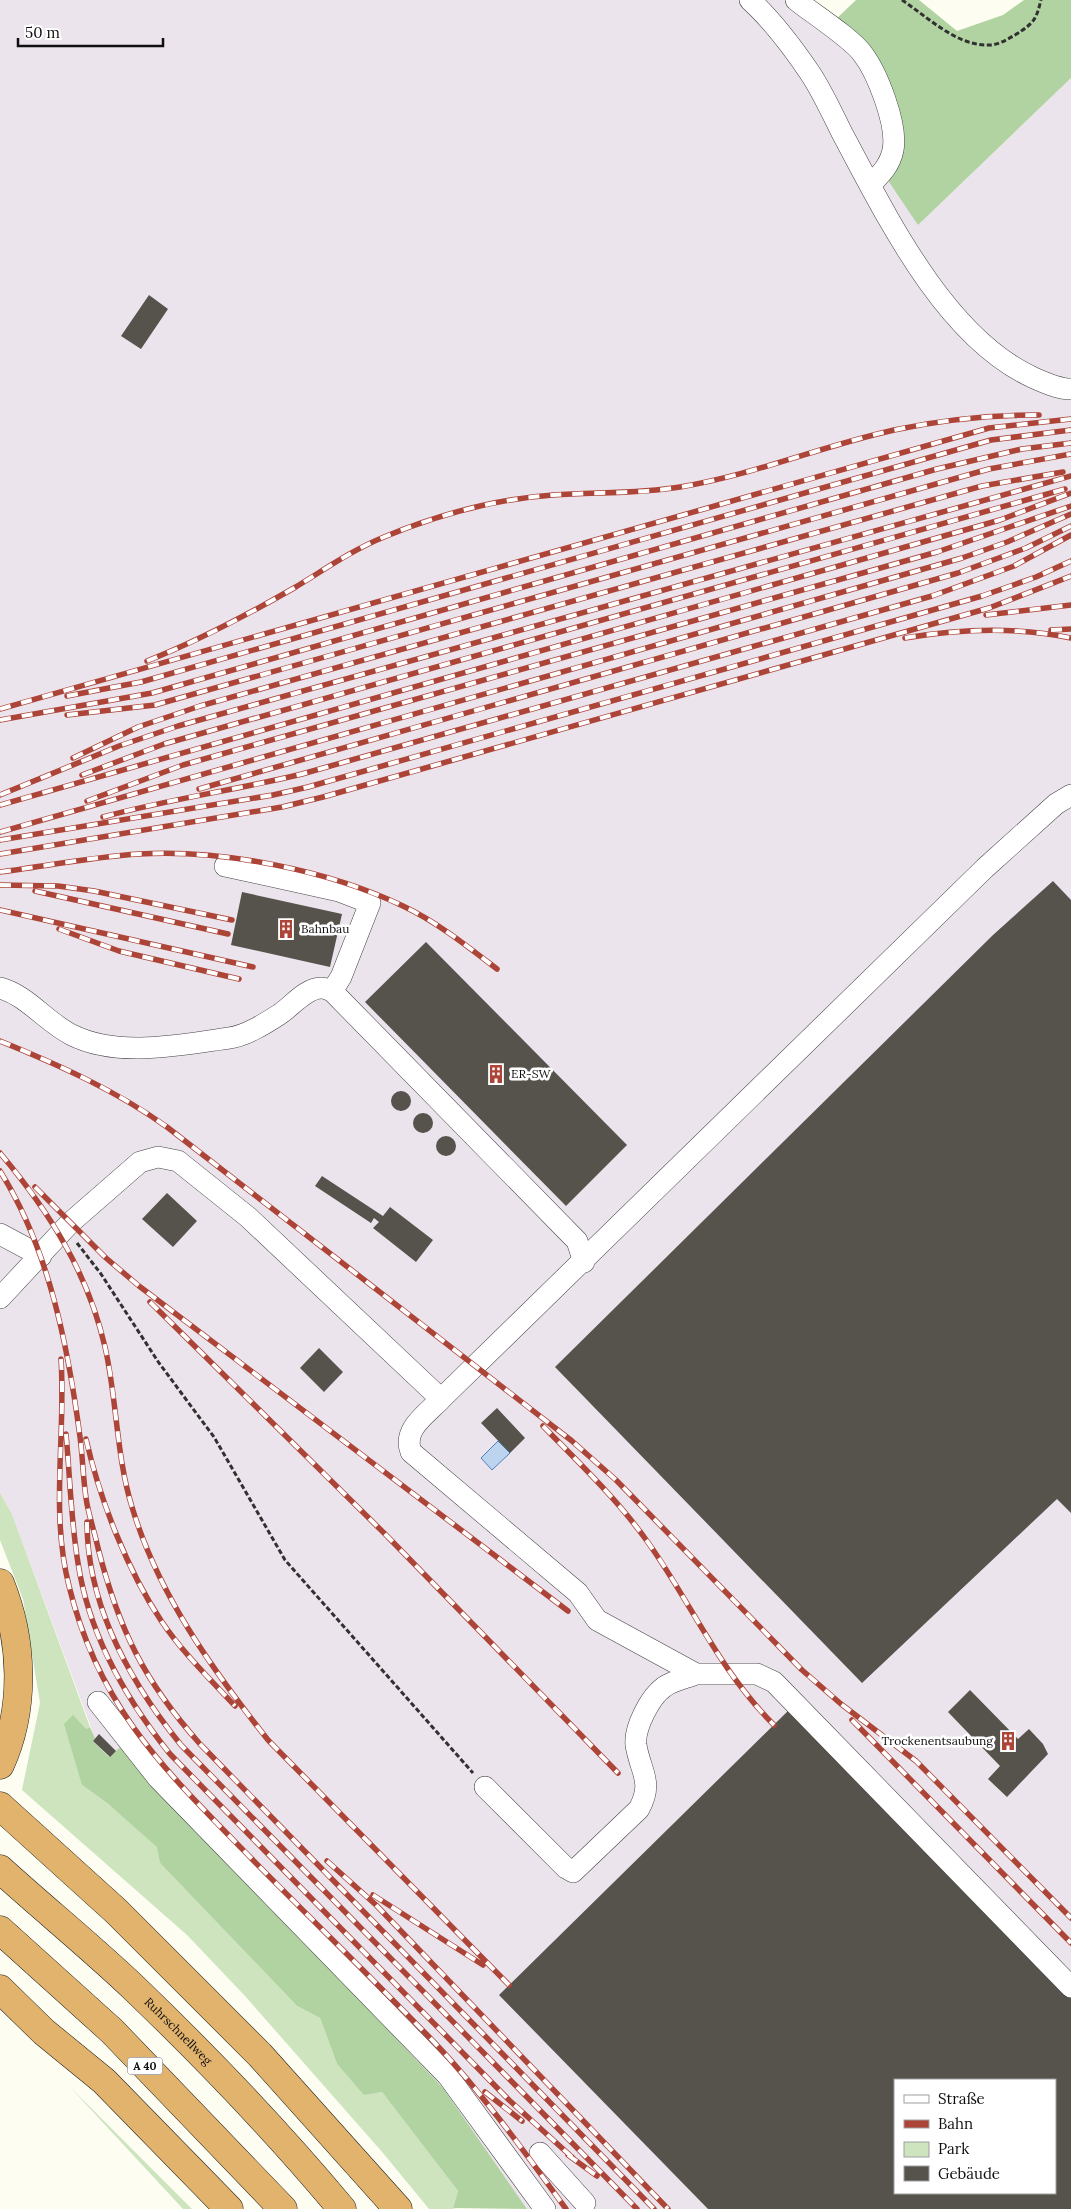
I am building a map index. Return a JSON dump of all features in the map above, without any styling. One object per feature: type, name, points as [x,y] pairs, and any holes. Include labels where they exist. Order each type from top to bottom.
[{"type":"highway","points":[[0,1583],[16,1637],[18,1679],[11,1734],[0,1765]]},
{"type":"highway","points":[[0,1806],[116,1911],[260,2055],[398,2209]]},
{"type":"highway","name":"Ruhrschnellweg","points":[[0,1869],[132,1986],[196,2048],[301,2159],[342,2209]]},
{"type":"highway","name":"A 40","points":[[0,1930],[112,2031],[283,2209]]},
{"type":"highway","points":[[0,1989],[44,2032],[104,2081],[229,2209]]},
{"type":"highway","points":[[0,2012],[44,2032]]},
{"type":"lane","points":[[750,0],[761,10],[810,73],[915,261],[940,298],[976,340],[1012,368],[1039,380],[1071,389]]},
{"type":"lane","points":[[796,0],[861,51],[880,82],[890,119],[894,149],[885,171],[871,184]]},
{"type":"lane","points":[[696,1674],[597,1620],[578,1593],[411,1452],[408,1444],[408,1435],[441,1399],[584,1262],[985,868],[1056,804],[1071,795]]},
{"type":"lane","points":[[225,866],[339,891],[370,903],[341,977],[332,991]]},
{"type":"lane","points":[[0,988],[11,991],[45,1018],[73,1036],[107,1048],[177,1045],[236,1037],[280,1014],[311,990],[322,988],[332,991],[577,1241],[584,1262]]},
{"type":"lane","points":[[0,1298],[65,1228],[140,1162],[158,1157],[178,1161],[248,1217],[441,1399]]},
{"type":"lane","points":[[0,1234],[41,1256]]},
{"type":"lane","points":[[485,1787],[566,1868],[573,1872],[639,1809],[644,1799],[646,1780],[636,1744],[639,1722],[664,1687],[696,1674],[757,1674],[774,1682],[1071,1986]]},
{"type":"lane","points":[[98,1702],[158,1778],[448,2076],[545,2209]]},
{"type":"lane","points":[[540,2154],[585,2207]]},
{"type":"path","points":[[902,0],[953,35],[976,44],[988,46],[1000,43],[1025,29],[1038,16],[1041,0]]},
{"type":"path","points":[[65,1228],[101,1274],[159,1363],[214,1437],[285,1560],[485,1787]]},
{"type":"shaded area","points":[[0,0],[808,0],[865,48],[918,225],[1071,78],[1071,2209],[527,2209],[443,2088],[119,1747],[110,1757],[93,1741],[95,1738],[12,1514],[0,1493]]},
{"type":"green space","points":[[856,0],[919,0],[957,31],[1003,15],[1024,0],[1071,0],[1071,78],[918,225],[887,179],[894,118],[833,22]]},
{"type":"green space","points":[[0,1493],[12,1514],[90,1727],[86,1729],[82,1785],[107,1803],[158,1847],[160,1863],[297,2006],[320,2018],[337,2064],[364,2094],[382,2092],[458,2191],[453,2208],[456,2209],[429,2209],[383,2153],[245,1996],[187,1935],[22,1790],[40,1703],[23,1599],[0,1540]]},
{"type":"green space","points":[[73,1715],[86,1729],[90,1727],[95,1738],[93,1741],[109,1757],[120,1747],[443,2088],[527,2209],[453,2208],[458,2191],[382,2092],[364,2095],[337,2064],[320,2018],[297,2006],[160,1863],[157,1847],[107,1803],[82,1785],[64,1724]]},
{"type":"green space","points":[[70,2087],[192,2209],[183,2209]]},
{"type":"water","points":[[498,1441],[510,1453],[492,1470],[481,1458]]},
{"type":"building","points":[[149,295],[168,309],[141,349],[121,336]]},
{"type":"building","points":[[1053,881],[1071,900],[1071,1513],[1057,1499],[862,1683],[555,1367],[993,935]]},
{"type":"building","name":"Bahnbau","points":[[242,892],[342,914],[330,967],[231,945]]},
{"type":"building","name":"ER-SW","points":[[426,942],[627,1145],[566,1206],[365,1002]]},
{"type":"building","points":[[401,1091],[408,1094],[411,1101],[408,1108],[401,1111],[394,1108],[391,1101],[394,1094]]},
{"type":"building","points":[[423,1113],[430,1116],[433,1123],[430,1130],[423,1133],[416,1130],[413,1123],[416,1116]]},
{"type":"building","points":[[446,1136],[453,1139],[456,1146],[453,1153],[446,1156],[439,1153],[436,1146],[439,1139]]},
{"type":"building","points":[[322,1176],[383,1216],[390,1207],[433,1240],[416,1262],[373,1228],[379,1222],[374,1218],[371,1223],[315,1186]]},
{"type":"building","points":[[167,1193],[197,1221],[173,1247],[142,1219]]},
{"type":"building","points":[[319,1348],[343,1372],[324,1392],[300,1368]]},
{"type":"building","points":[[497,1408],[525,1438],[510,1453],[481,1423]]},
{"type":"building","name":"Trockenentsaubung","points":[[970,1690],[1018,1739],[1029,1729],[1043,1744],[1048,1754],[1007,1797],[988,1779],[1000,1766],[948,1712]]},
{"type":"building","points":[[789,1710],[1071,1998],[1071,2209],[708,2209],[499,1995]]},
{"type":"building","points":[[99,1734],[116,1751],[110,1757],[93,1741]]},
{"type":"railway","points":[[147,661],[240,618],[372,542],[404,529],[467,509],[532,497],[648,491],[680,487],[761,468],[894,430],[966,419],[1039,415]]},
{"type":"railway","points":[[0,709],[989,428],[1071,419]]},
{"type":"railway","points":[[67,696],[141,682],[991,440],[1071,430]]},
{"type":"railway","points":[[0,720],[152,693],[937,469],[1022,449],[1071,443]]},
{"type":"railway","points":[[67,715],[155,705],[989,469],[1071,454]]},
{"type":"railway","points":[[73,758],[138,727],[200,706],[982,486],[1063,472]]},
{"type":"railway","points":[[0,795],[119,746],[178,726],[1071,476]]},
{"type":"railway","points":[[82,775],[164,744],[1065,489]]},
{"type":"railway","points":[[0,805],[1000,520],[1071,493]]},
{"type":"railway","points":[[87,801],[183,765],[937,552],[1071,506]]},
{"type":"railway","points":[[0,832],[962,558],[1007,542],[1071,514]]},
{"type":"railway","points":[[199,789],[958,573],[1026,548],[1071,526]]},
{"type":"railway","points":[[103,817],[302,774],[932,596],[1014,566],[1071,535]]},
{"type":"railway","points":[[0,840],[273,795],[308,787],[982,596],[1036,577],[1071,561]]},
{"type":"railway","points":[[0,854],[282,807],[323,797],[989,608],[1071,576]]},
{"type":"railway","points":[[986,615],[1071,605]]},
{"type":"railway","points":[[1051,630],[1071,629]]},
{"type":"railway","points":[[905,638],[988,630],[1051,634],[1071,638]]},
{"type":"railway","points":[[0,872],[121,855],[171,853],[239,859],[274,865],[342,882],[416,912],[463,943],[497,969]]},
{"type":"railway","points":[[0,885],[58,886],[94,891],[232,920]]},
{"type":"railway","points":[[35,891],[228,934]]},
{"type":"railway","points":[[0,910],[253,967]]},
{"type":"railway","points":[[59,929],[119,951],[239,979]]},
{"type":"railway","points":[[0,1041],[86,1079],[127,1101],[167,1127],[572,1441],[616,1480],[802,1670],[841,1704],[916,1761],[1071,1918]]},
{"type":"railway","points":[[0,1153],[35,1197],[50,1220],[77,1268],[88,1294],[98,1320],[105,1347],[123,1467],[132,1507],[156,1570],[189,1630],[227,1686],[268,1740],[509,1985]]},
{"type":"railway","points":[[0,1171],[17,1201],[44,1265],[54,1299],[69,1368],[90,1515],[115,1604],[136,1653],[149,1676],[180,1721],[200,1744],[654,2209]]},
{"type":"railway","points":[[35,1187],[106,1258],[139,1286],[568,1611]]},
{"type":"railway","points":[[150,1302],[386,1535],[618,1773]]},
{"type":"railway","points":[[61,1359],[62,1416],[59,1501],[63,1558],[82,1629],[98,1668],[118,1703],[164,1767],[191,1797],[452,2062],[503,2123],[566,2209]]},
{"type":"railway","points":[[543,1426],[597,1482],[647,1541],[721,1659],[754,1704],[774,1725]]},
{"type":"railway","points":[[66,1434],[72,1515],[83,1590],[100,1640],[111,1665],[138,1711],[170,1754],[509,2100],[573,2158]]},
{"type":"railway","points":[[86,1439],[99,1486],[116,1534],[149,1602],[162,1622],[197,1666],[235,1706]]},
{"type":"railway","points":[[87,1522],[89,1553],[103,1613],[129,1669],[162,1721],[181,1745],[637,2209]]},
{"type":"railway","points":[[852,1720],[1071,1943]]},
{"type":"railway","points":[[327,1861],[376,1905],[668,2209]]},
{"type":"railway","points":[[373,1895],[483,1965]]},
{"type":"railway","points":[[485,2092],[522,2121]]},
{"type":"railway","points":[[568,2155],[597,2176]]},
{"type":"place","name":"Bahnbau","points":[[286,929]]},
{"type":"place","name":"ER-SW","points":[[496,1074]]},
{"type":"place","name":"Trockenentsaubung","points":[[1008,1741]]}]
